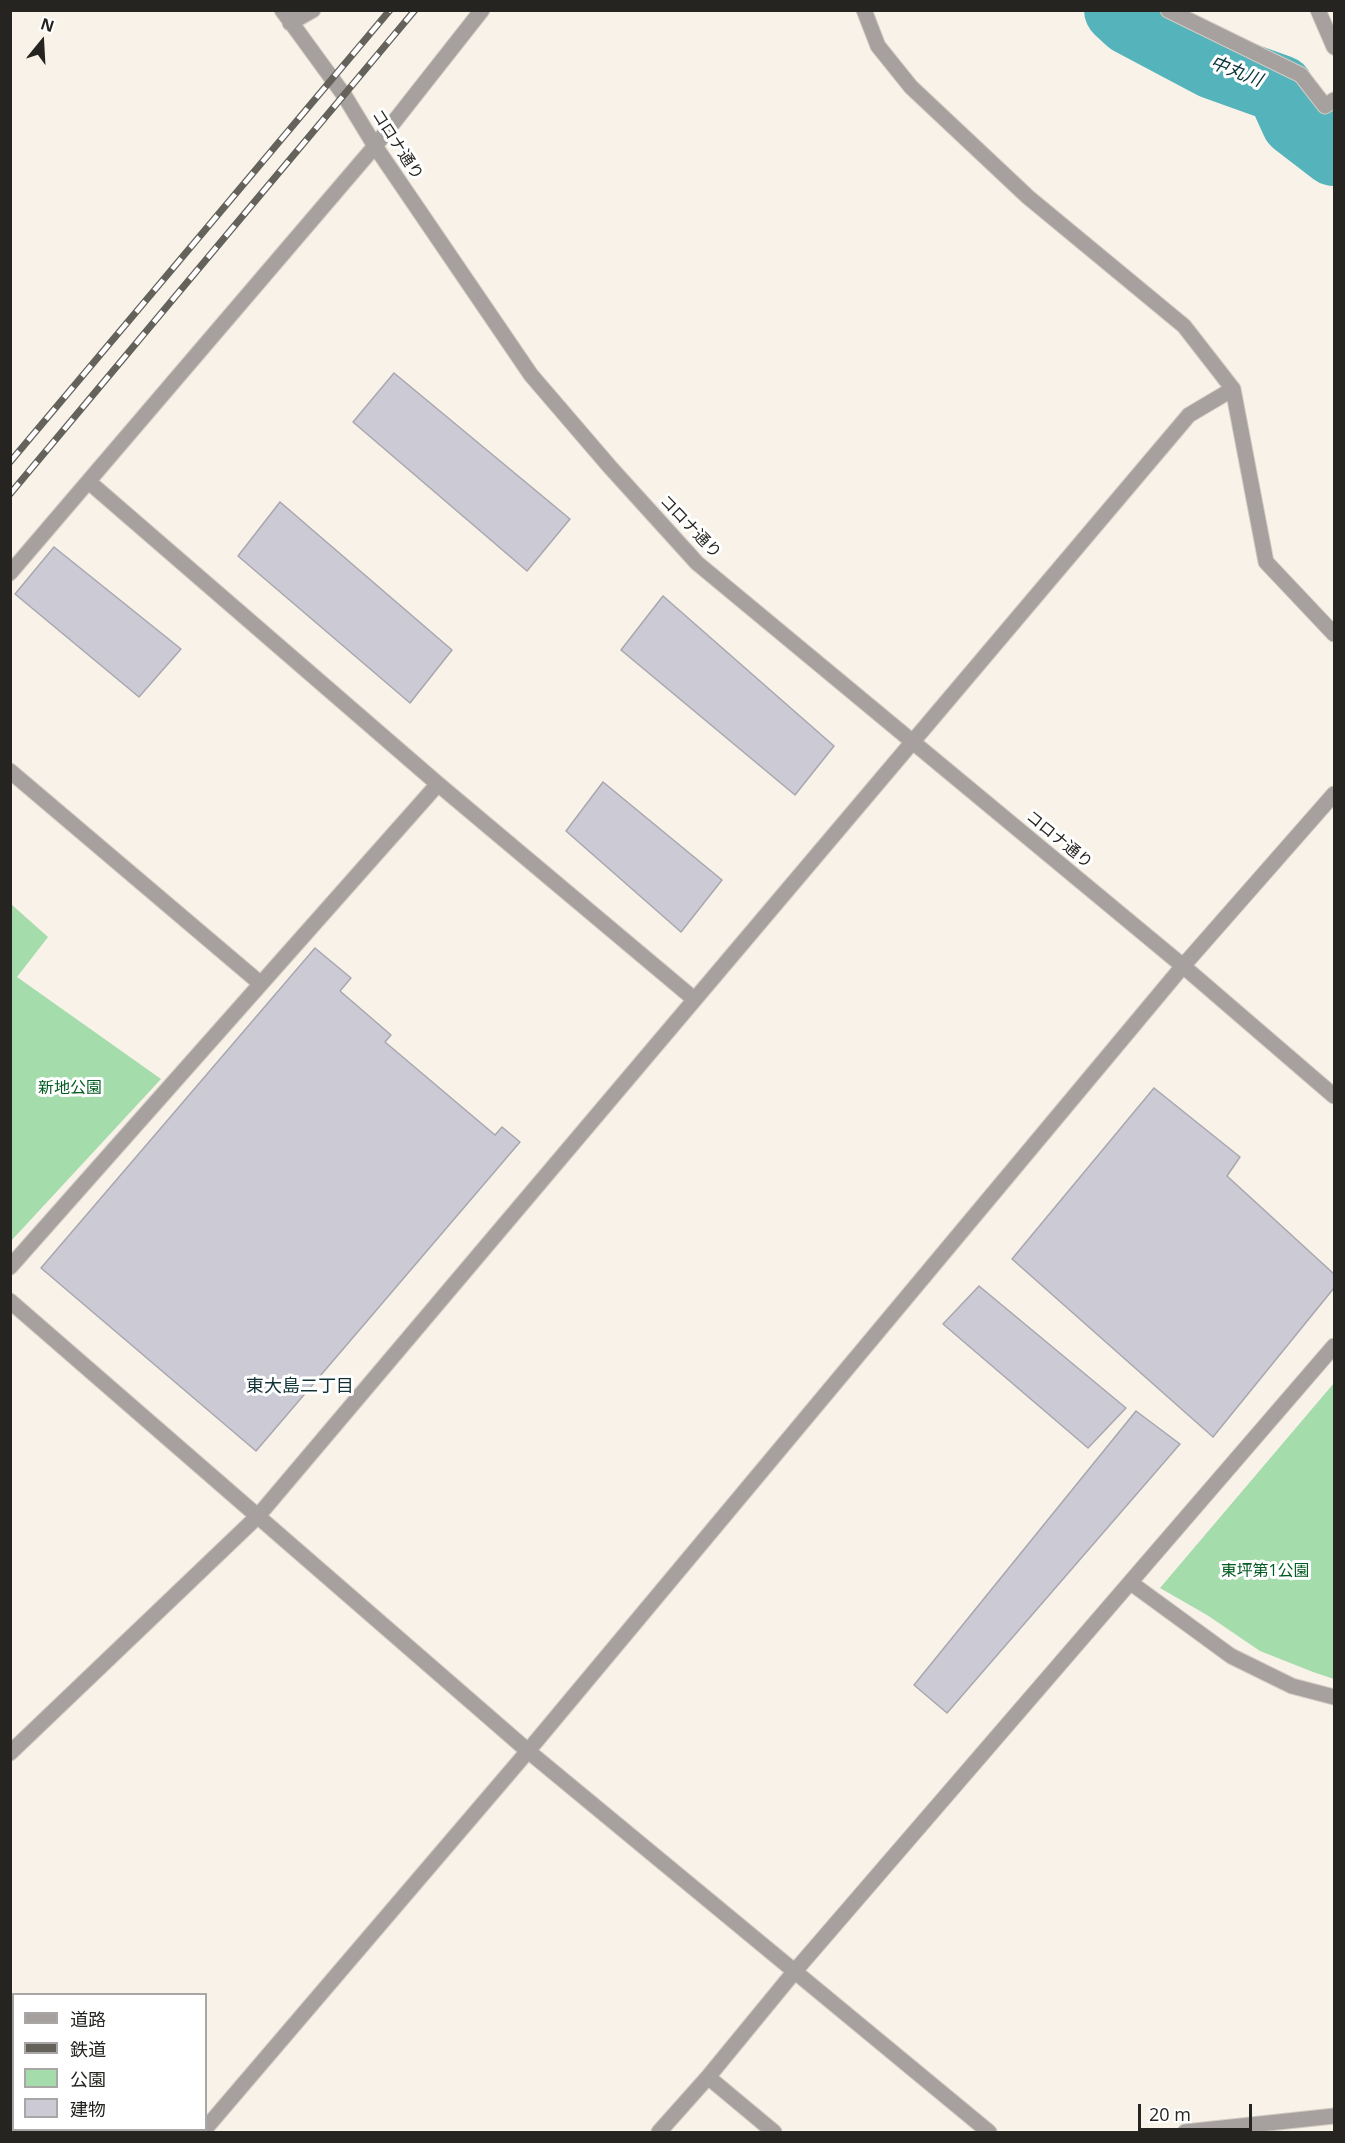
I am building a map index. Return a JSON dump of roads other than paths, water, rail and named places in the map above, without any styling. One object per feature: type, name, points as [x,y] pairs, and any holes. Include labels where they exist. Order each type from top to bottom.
[{"type":"street","points":[[286,17],[313,10]]},
{"type":"street","points":[[10,573],[375,146],[482,10]]},
{"type":"street","points":[[864,10],[878,46],[911,87],[1028,197],[1184,326],[1233,390],[1266,562],[1335,634]]},
{"type":"street","points":[[1168,10],[1301,75],[1325,106],[1335,100]]},
{"type":"street","points":[[1318,10],[1335,47]]},
{"type":"street","name":"コロナ通り","points":[[286,17],[344,95],[375,146],[531,375],[697,563],[1183,966],[1335,1096]]},
{"type":"street","points":[[10,1753],[258,1516],[1189,416],[1233,390]]},
{"type":"street","points":[[88,482],[438,784],[694,999]]},
{"type":"street","points":[[10,771],[261,984]]},
{"type":"street","points":[[10,1267],[438,784]]},
{"type":"street","points":[[207,2126],[528,1751],[1183,966],[1335,794]]},
{"type":"street","points":[[10,1301],[528,1751],[989,2133]]},
{"type":"street","points":[[659,2133],[795,1971],[1335,1346]]},
{"type":"street","points":[[1131,1583],[1231,1656],[1292,1686],[1335,1697]]},
{"type":"street","points":[[708,2077],[774,2133]]},
{"type":"street","points":[[1185,2133],[1335,2116]]},
{"type":"waterway","name":"中丸川","points":[[1118,10],[1130,21],[1213,65],[1280,89],[1295,122],[1334,152]]},
{"type":"railway","points":[[10,462],[390,10]]},
{"type":"railway","points":[[10,494],[415,10]]},
{"type":"district","name":"東大島二丁目","points":[[300,1387]]},
{"type":"park label","name":"新地公園","points":[[70,1088]]},
{"type":"park label","name":"東坪第1公園","points":[[1265,1571]]}]
